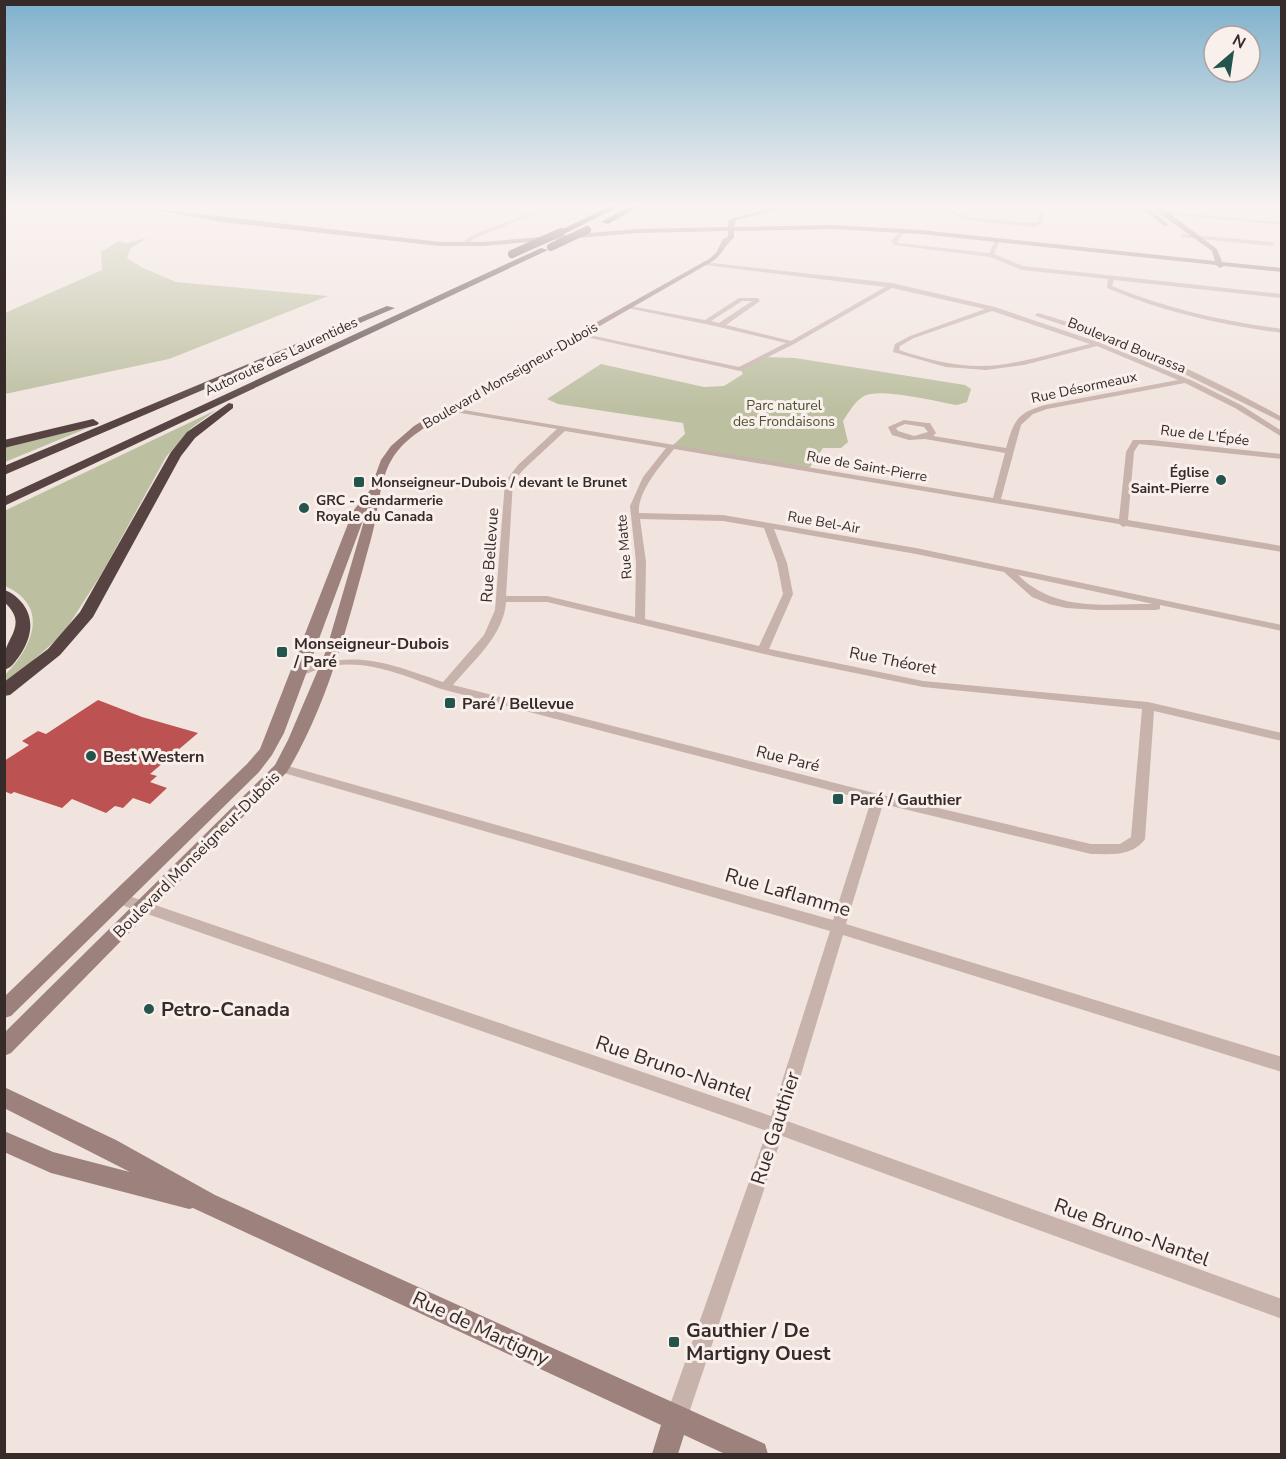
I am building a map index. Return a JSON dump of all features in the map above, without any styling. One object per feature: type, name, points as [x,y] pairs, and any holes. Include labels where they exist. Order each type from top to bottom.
[{"type":"highway","name":"Autoroute des Laurentides","points":[[4,502],[490,275]]},
{"type":"highway","name":"Autoroute des Laurentides","points":[[4,471],[401,304]]},
{"type":"highway","points":[[4,691],[54,652],[87,614],[168,466],[186,440],[208,420],[264,380]]},
{"type":"highway","points":[[4,444],[67,430],[184,396]]},
{"type":"highway","points":[[4,594],[20,609],[24,627],[21,640],[4,665]]},
{"type":"street","name":"Boulevard Monseigneur-Dubois","points":[[4,1047],[281,768],[296,740],[327,664],[349,598],[373,511],[375,491],[385,463],[395,445],[409,433],[449,409],[685,275]]},
{"type":"street","name":"Boulevard Bourassa","points":[[822,275],[894,284],[1002,304],[1115,341],[1206,378],[1281,420]]},
{"type":"street","points":[[1085,275],[1281,296]]},
{"type":"street","points":[[1111,278],[1108,287],[1153,303],[1209,319],[1281,331]]},
{"type":"street","points":[[580,335],[740,369],[792,343],[894,284]]},
{"type":"street","name":"Boulevard Bourassa","points":[[894,284],[993,308],[1099,344],[1187,381],[1271,426],[1281,435]]},
{"type":"street","points":[[706,322],[741,299],[758,300],[721,325]]},
{"type":"street","points":[[1002,304],[912,336],[897,345],[895,351],[921,360],[959,366],[999,367],[1115,341]]},
{"type":"street","points":[[630,308],[721,325],[792,343]]},
{"type":"street","name":"Rue Désormeaux","points":[[996,502],[1017,423],[1030,412],[1045,407],[1206,378]]},
{"type":"street","name":"Rue de Saint-Pierre","points":[[449,409],[1281,549]]},
{"type":"street","points":[[1271,426],[1281,425]]},
{"type":"street","name":"Rue Bellevue","points":[[445,687],[489,636],[500,610],[509,482],[521,467],[562,429]]},
{"type":"street","points":[[926,437],[1009,451]]},
{"type":"street","name":"Rue de L'Épée","points":[[1124,524],[1130,452],[1136,442],[1281,458]]},
{"type":"street","name":"Rue Matte","points":[[640,620],[641,562],[634,506],[646,477],[672,446]]},
{"type":"street","name":"Boulevard Monseigneur-Dubois","points":[[4,1010],[260,760],[276,733],[359,511],[375,491]]},
{"type":"street","name":"Rue Bel-Air","points":[[635,516],[723,518],[916,551],[1281,628]]},
{"type":"street","points":[[763,650],[788,594],[782,563],[768,526]]},
{"type":"street","name":"Rue Bel-Air","points":[[1007,570],[1040,597],[1061,603],[1181,607]]},
{"type":"street","name":"Rue Théoret","points":[[501,599],[547,599],[763,650],[923,684],[1148,706],[1281,737]]},
{"type":"street","name":"Rue Paré","points":[[299,673],[327,664],[367,663],[387,667],[445,687],[878,798],[1091,849],[1122,849],[1138,839],[1148,706]]},
{"type":"street","name":"Rue Laflamme","points":[[281,768],[838,927],[1281,1065]]},
{"type":"street","name":"Rue Gauthier","points":[[665,1455],[777,1126],[878,798]]},
{"type":"street","name":"Rue Bruno-Nantel","points":[[118,898],[777,1126],[1281,1309]]},
{"type":"street","name":"Rue de Martigny","points":[[4,1097],[99,1142],[207,1203],[754,1455]]},
{"type":"street","name":"Rue de Martigny","points":[[4,1141],[51,1162],[207,1203]]},
{"type":"green space","points":[[91,275],[160,275],[176,282],[328,296],[169,359],[5,394],[5,313]]},
{"type":"green space","name":"Parc naturel des Frondaisons","points":[[766,357],[795,358],[965,385],[971,389],[967,402],[957,405],[895,394],[864,396],[843,421],[848,442],[841,448],[823,448],[808,470],[672,446],[685,434],[683,423],[558,404],[547,399],[601,364],[704,387],[724,386],[743,374],[740,369]]},
{"type":"green space","points":[[216,410],[190,429],[166,457],[102,573],[63,634],[5,685],[5,675],[15,664],[29,640],[32,616],[28,605],[19,595],[5,586],[4,511]]},
{"type":"green space","points":[[95,425],[5,462],[5,447]]},
{"type":"building","name":"Best Western","points":[[98,700],[142,717],[198,733],[150,774],[157,776],[150,782],[167,788],[150,804],[133,798],[123,808],[115,806],[106,813],[72,799],[62,808],[14,792],[11,794],[4,791],[4,761],[29,745],[22,741],[38,731],[46,734]]},
{"type":"place","name":"Église Saint-Pierre","points":[[1221,480]]},
{"type":"place","name":"Monseigneur-Dubois / devant le Brunet","points":[[359,482]]},
{"type":"place","name":"GRC - Gendarmerie Royale du Canada","points":[[304,508]]},
{"type":"place","name":"Monseigneur-Dubois / Paré","points":[[282,652]]},
{"type":"place","name":"Paré / Bellevue","points":[[450,703]]},
{"type":"place","name":"Best Western","points":[[91,756]]},
{"type":"place","name":"Paré / Gauthier","points":[[838,799]]},
{"type":"place","name":"Petro-Canada","points":[[149,1009]]},
{"type":"place","name":"Gauthier / De Martigny Ouest","points":[[674,1342]]}]
